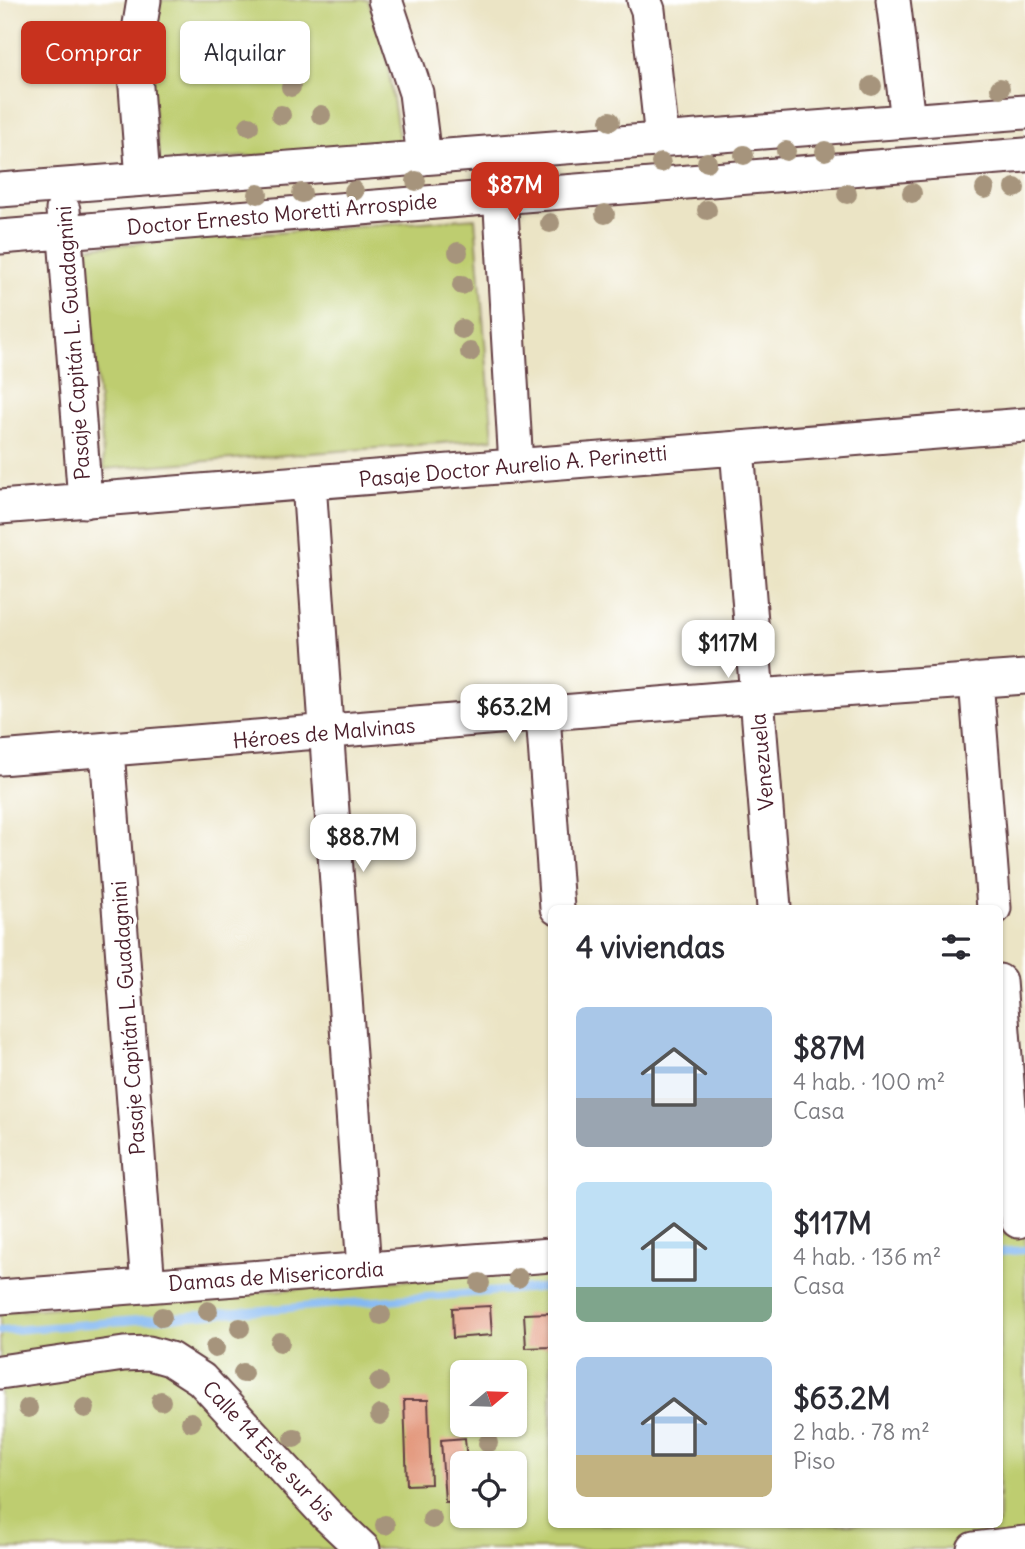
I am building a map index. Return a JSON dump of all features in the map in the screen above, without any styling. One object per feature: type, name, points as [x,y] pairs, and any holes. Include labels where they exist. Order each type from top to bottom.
[{"type":"street","points":[[143,179],[134,61],[144,0]]},
{"type":"street","points":[[385,0],[416,93],[424,158]]},
{"type":"street","points":[[644,0],[648,10],[662,139]]},
{"type":"street","points":[[892,0],[908,120]]},
{"type":"street","name":"Doctor Ernesto Moretti Arrospide","points":[[0,190],[1025,112]]},
{"type":"street","points":[[497,152],[516,466]]},
{"type":"street","name":"Doctor Ernesto Moretti Arrospide","points":[[0,237],[1025,155]]},
{"type":"street","name":"Pasaje Capitán L. Guadagnini","points":[[61,185],[85,500]]},
{"type":"street","name":"Pasaje Doctor Aurelio A. Perinetti","points":[[0,507],[1025,425]]},
{"type":"street","name":"Venezuela","points":[[737,448],[774,905]]},
{"type":"street","points":[[309,483],[364,1269]]},
{"type":"street","name":"Héroes de Malvinas","points":[[0,758],[756,696],[1025,677]]},
{"type":"street","points":[[976,680],[993,905]]},
{"type":"street","points":[[543,715],[556,905]]},
{"type":"street","name":"Pasaje Capitán L. Guadagnini","points":[[107,750],[148,1286]]},
{"type":"street","points":[[1003,1045],[1014,1221]]},
{"type":"street","name":"Damas de Misericordia","points":[[0,1297],[548,1255]]},
{"type":"street","name":"Calle 14 Este sur bis","points":[[0,1372],[124,1354],[149,1353],[170,1359],[201,1379],[327,1515],[363,1549]]},
{"type":"street","points":[[974,1549],[1025,1542]]},
{"type":"green space","points":[[161,0],[368,0],[385,48],[400,145],[160,163],[151,84],[166,84],[166,21],[157,21]]},
{"type":"green space","points":[[475,218],[493,439],[104,469],[87,247]]},
{"type":"green space","points":[[1025,1233],[1025,1549],[0,1549],[0,1312],[548,1269],[548,1528],[1003,1528],[1003,1235]]},
{"type":"building","points":[[490,1306],[492,1335],[453,1338],[452,1308]]},
{"type":"building","points":[[548,1313],[548,1347],[526,1348],[524,1314]]},
{"type":"building","points":[[404,1400],[428,1400],[431,1484],[407,1485]]},
{"type":"building","points":[[465,1438],[466,1451],[450,1451],[450,1502],[445,1502],[441,1440]]},
{"type":"waterway","points":[[1003,1252],[1025,1250]]},
{"type":"waterway","points":[[0,1331],[548,1287]]}]
